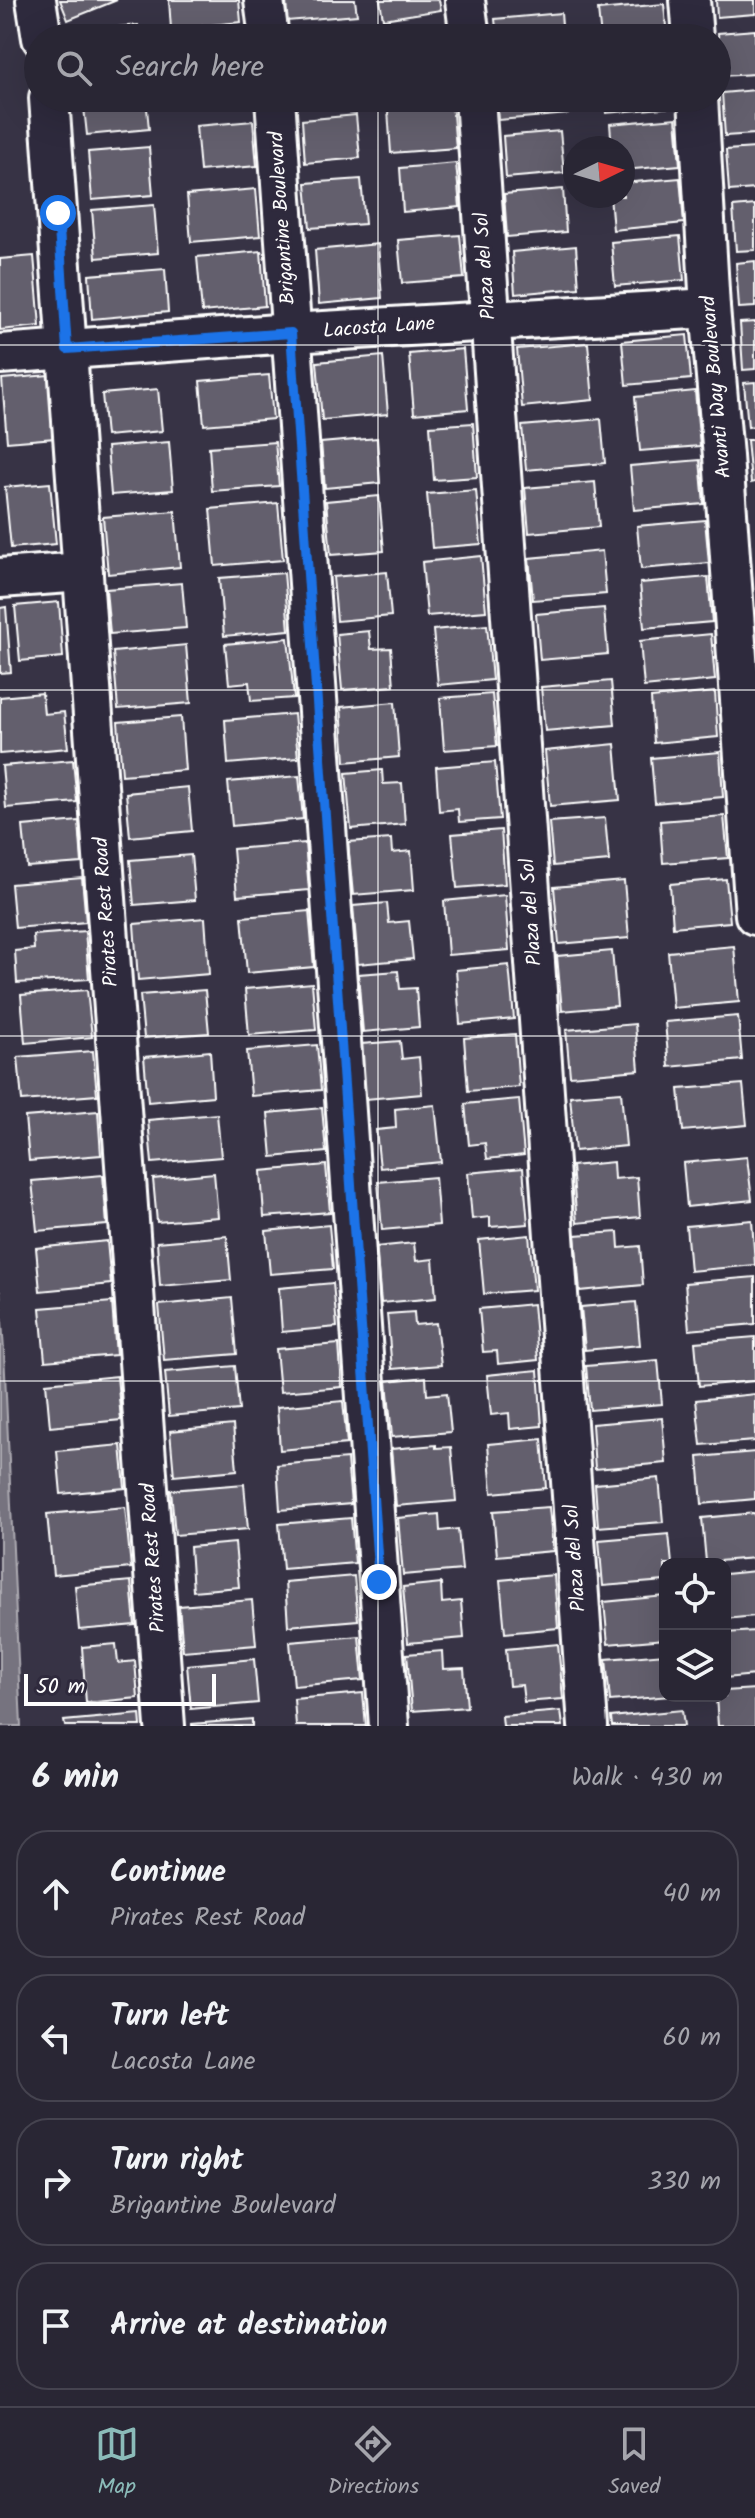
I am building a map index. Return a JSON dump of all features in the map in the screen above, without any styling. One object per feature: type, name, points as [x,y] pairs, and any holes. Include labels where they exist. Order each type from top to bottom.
[{"type":"street","points":[[36,0],[40,24]]},
{"type":"street","points":[[264,0],[267,24]]},
{"type":"street","points":[[465,0],[468,24]]},
{"type":"street","points":[[690,0],[692,24]]},
{"type":"street","name":"Pirates Rest Road","points":[[50,112],[165,1726]]},
{"type":"street","name":"Brigantine Boulevard","points":[[276,112],[389,1726]]},
{"type":"street","name":"Plaza del Sol","points":[[476,112],[588,1726]]},
{"type":"street","name":"Avanti Way Boulevard","points":[[699,112],[710,308],[755,915]]},
{"type":"street","name":"Lacosta Lane","points":[[0,354],[710,308]]},
{"type":"street","points":[[0,578],[83,572]]},
{"type":"shaded area","points":[[0,1291],[4,1351],[21,1726],[0,1726]]},
{"type":"building","points":[[60,0],[117,0],[68,20]]},
{"type":"building","points":[[169,0],[239,0],[241,22],[171,24]]},
{"type":"building","points":[[286,0],[355,0],[357,15],[287,21]]},
{"type":"building","points":[[380,0],[439,0],[441,10],[383,19]]},
{"type":"building","points":[[716,0],[755,0],[755,14],[717,17]]},
{"type":"building","points":[[664,4],[666,24],[600,24],[598,10]]},
{"type":"building","points":[[561,13],[562,24],[496,24],[495,19]]},
{"type":"building","points":[[755,30],[755,74],[731,75],[731,32]]},
{"type":"building","points":[[755,90],[755,134],[725,136],[723,112],[731,112],[731,92]]},
{"type":"building","points":[[85,112],[147,112],[149,129],[87,135]]},
{"type":"building","points":[[388,112],[453,112],[456,148],[391,153]]},
{"type":"building","points":[[497,112],[568,112],[568,114],[498,120]]},
{"type":"building","points":[[356,115],[360,158],[305,163],[302,120]]},
{"type":"building","points":[[676,118],[680,165],[635,169],[635,136],[611,136],[610,124]]},
{"type":"building","points":[[253,121],[257,166],[200,171],[196,126]]},
{"type":"building","points":[[560,131],[563,173],[506,178],[503,136]]},
{"type":"building","points":[[149,147],[153,195],[92,200],[88,152]]},
{"type":"building","points":[[755,148],[755,189],[729,191],[726,150]]},
{"type":"building","points":[[456,163],[460,207],[403,212],[400,168]]},
{"type":"building","points":[[680,178],[684,223],[613,230],[611,208],[635,208],[635,182]]},
{"type":"building","points":[[361,179],[365,224],[310,228],[306,183]]},
{"type":"building","points":[[256,189],[260,236],[191,242],[187,195]]},
{"type":"building","points":[[563,189],[566,232],[507,237],[504,194]]},
{"type":"building","points":[[154,205],[158,253],[96,258],[92,210]]},
{"type":"building","points":[[755,205],[755,250],[736,251],[733,207]]},
{"type":"building","points":[[460,235],[464,278],[402,283],[398,240]]},
{"type":"building","points":[[680,236],[684,280],[615,286],[611,242]]},
{"type":"building","points":[[378,244],[382,298],[319,304],[315,250]]},
{"type":"building","points":[[576,246],[579,288],[515,294],[512,252]]},
{"type":"building","points":[[261,251],[265,306],[202,312],[197,257]]},
{"type":"building","points":[[34,256],[40,326],[0,330],[0,259]]},
{"type":"building","points":[[755,261],[755,307],[739,308],[736,263]]},
{"type":"building","points":[[165,269],[168,312],[92,319],[89,275]]},
{"type":"building","points":[[755,322],[755,369],[743,370],[740,323]]},
{"type":"building","points":[[687,335],[691,379],[626,385],[622,341]]},
{"type":"building","points":[[588,343],[593,400],[522,407],[517,349]]},
{"type":"building","points":[[463,349],[468,409],[414,414],[409,354]]},
{"type":"building","points":[[383,356],[388,414],[322,420],[317,362]]},
{"type":"building","points":[[49,375],[55,438],[7,442],[2,379]]},
{"type":"building","points":[[269,375],[273,419],[204,425],[200,381]]},
{"type":"building","points":[[755,382],[755,426],[748,427],[744,383]]},
{"type":"building","points":[[158,389],[162,431],[106,436],[102,394]]},
{"type":"building","points":[[695,391],[700,446],[640,451],[635,397]]},
{"type":"building","points":[[601,419],[605,463],[526,470],[522,426]]},
{"type":"building","points":[[473,423],[477,477],[434,480],[430,426]]},
{"type":"building","points":[[377,438],[380,483],[325,488],[321,443]]},
{"type":"building","points":[[747,440],[755,440],[755,482],[751,483]]},
{"type":"building","points":[[169,442],[173,490],[111,495],[107,447]]},
{"type":"building","points":[[275,442],[279,486],[212,491],[209,447]]},
{"type":"building","points":[[700,460],[704,504],[634,510],[630,466]]},
{"type":"building","points":[[595,482],[599,527],[529,533],[525,488]]},
{"type":"building","points":[[50,483],[56,544],[11,548],[5,487]]},
{"type":"building","points":[[476,490],[481,544],[432,548],[427,494]]},
{"type":"building","points":[[379,496],[384,551],[331,555],[326,501]]},
{"type":"building","points":[[278,503],[283,560],[215,566],[210,509]]},
{"type":"building","points":[[175,511],[180,567],[108,574],[103,517]]},
{"type":"building","points":[[705,520],[709,563],[641,569],[637,526]]},
{"type":"building","points":[[602,551],[606,594],[533,600],[529,558]]},
{"type":"building","points":[[481,556],[486,611],[427,616],[422,562]]},
{"type":"building","points":[[387,572],[391,616],[337,621],[333,577]]},
{"type":"building","points":[[284,573],[289,630],[224,636],[219,578]]},
{"type":"building","points":[[708,577],[712,622],[644,628],[640,583]]},
{"type":"building","points":[[182,583],[186,628],[110,634],[106,589]]},
{"type":"building","points":[[59,602],[63,657],[20,661],[15,606]]},
{"type":"building","points":[[6,607],[11,672],[0,673],[0,608]]},
{"type":"building","points":[[604,608],[608,654],[540,660],[536,614]]},
{"type":"building","points":[[487,625],[492,680],[438,685],[433,630]]},
{"type":"building","points":[[369,631],[371,649],[391,648],[394,686],[342,690],[337,634]]},
{"type":"building","points":[[711,634],[715,680],[644,687],[640,641]]},
{"type":"building","points":[[288,638],[294,698],[251,701],[249,682],[229,684],[225,644]]},
{"type":"building","points":[[186,645],[191,703],[118,709],[113,652]]},
{"type":"building","points":[[611,681],[615,725],[545,731],[541,687]]},
{"type":"building","points":[[715,692],[718,737],[654,743],[651,698]]},
{"type":"building","points":[[42,693],[44,714],[64,712],[68,748],[0,754],[0,697]]},
{"type":"building","points":[[492,694],[497,746],[444,750],[440,698]]},
{"type":"building","points":[[395,702],[399,757],[345,762],[341,707]]},
{"type":"building","points":[[294,714],[298,758],[228,764],[225,720]]},
{"type":"building","points":[[181,717],[185,770],[122,775],[118,722]]},
{"type":"building","points":[[615,744],[620,800],[550,806],[545,751]]},
{"type":"building","points":[[720,752],[723,797],[655,803],[651,758]]},
{"type":"building","points":[[73,760],[77,802],[6,808],[2,766]]},
{"type":"building","points":[[495,762],[500,819],[459,822],[458,809],[439,811],[436,767]]},
{"type":"building","points":[[382,770],[383,784],[402,783],[405,824],[351,829],[346,773]]},
{"type":"building","points":[[299,776],[303,819],[232,826],[228,782]]},
{"type":"building","points":[[188,787],[192,831],[130,837],[126,793]]},
{"type":"building","points":[[724,816],[728,858],[663,863],[660,821]]},
{"type":"building","points":[[605,818],[609,861],[553,866],[549,822]]},
{"type":"building","points":[[79,821],[82,863],[27,867],[23,826]]},
{"type":"building","points":[[501,830],[505,884],[457,888],[452,834]]},
{"type":"building","points":[[391,839],[392,853],[411,851],[414,890],[353,895],[348,842]]},
{"type":"building","points":[[305,843],[309,890],[237,896],[233,849]]},
{"type":"building","points":[[191,855],[195,900],[134,905],[130,860]]},
{"type":"building","points":[[82,878],[86,922],[15,928],[11,884]]},
{"type":"building","points":[[726,879],[730,922],[673,927],[670,884]]},
{"type":"building","points":[[624,881],[629,938],[559,944],[554,887]]},
{"type":"building","points":[[505,895],[509,950],[448,955],[444,901]]},
{"type":"building","points":[[387,903],[389,923],[409,921],[413,959],[358,964],[353,906]]},
{"type":"building","points":[[309,911],[314,967],[247,973],[242,917]]},
{"type":"building","points":[[205,918],[209,974],[138,980],[134,924]]},
{"type":"building","points":[[85,931],[89,979],[17,983],[15,951],[34,949],[33,935]]},
{"type":"building","points":[[734,946],[739,1002],[673,1008],[668,952]]},
{"type":"building","points":[[612,951],[617,1006],[562,1011],[557,956]]},
{"type":"building","points":[[509,965],[514,1019],[460,1024],[456,970]]},
{"type":"building","points":[[398,971],[400,989],[416,988],[419,1027],[363,1032],[358,974]]},
{"type":"building","points":[[312,983],[316,1030],[249,1035],[245,989]]},
{"type":"building","points":[[87,990],[92,1037],[25,1043],[21,995]]},
{"type":"building","points":[[205,990],[209,1033],[144,1038],[140,995]]},
{"type":"building","points":[[738,1016],[742,1060],[669,1067],[665,1022]]},
{"type":"building","points":[[635,1024],[639,1070],[570,1076],[566,1030]]},
{"type":"building","points":[[515,1034],[519,1087],[468,1091],[464,1038]]},
{"type":"building","points":[[400,1041],[402,1059],[419,1057],[422,1094],[366,1099],[361,1044]]},
{"type":"building","points":[[317,1045],[321,1090],[251,1096],[247,1051]]},
{"type":"building","points":[[93,1051],[97,1095],[22,1101],[18,1057]]},
{"type":"building","points":[[210,1051],[213,1096],[148,1102],[144,1057]]},
{"type":"building","points":[[743,1084],[747,1125],[683,1131],[679,1089]]},
{"type":"building","points":[[621,1092],[626,1146],[575,1151],[570,1096]]},
{"type":"building","points":[[519,1099],[524,1155],[487,1159],[485,1143],[469,1145],[465,1104]]},
{"type":"building","points":[[435,1105],[441,1162],[380,1168],[376,1130],[396,1128],[395,1109]]},
{"type":"building","points":[[322,1108],[326,1152],[272,1157],[268,1113]]},
{"type":"building","points":[[98,1111],[101,1155],[29,1161],[25,1117]]},
{"type":"building","points":[[217,1114],[221,1157],[152,1163],[148,1120]]},
{"type":"building","points":[[747,1157],[752,1200],[687,1207],[683,1163]]},
{"type":"building","points":[[613,1162],[614,1179],[637,1177],[640,1217],[577,1223],[572,1166]]},
{"type":"building","points":[[326,1165],[330,1212],[264,1217],[261,1171]]},
{"type":"building","points":[[523,1168],[528,1224],[490,1227],[490,1217],[472,1219],[468,1173]]},
{"type":"building","points":[[214,1173],[218,1217],[157,1222],[153,1179]]},
{"type":"building","points":[[103,1175],[107,1225],[37,1231],[32,1181]]},
{"type":"building","points":[[435,1177],[439,1225],[382,1230],[378,1182]]},
{"type":"building","points":[[752,1220],[755,1265],[690,1271],[686,1226]]},
{"type":"building","points":[[329,1225],[333,1269],[270,1274],[266,1231]]},
{"type":"building","points":[[618,1232],[619,1248],[640,1246],[643,1285],[580,1291],[575,1235]]},
{"type":"building","points":[[529,1235],[534,1290],[484,1294],[479,1240]]},
{"type":"building","points":[[227,1236],[231,1280],[160,1286],[157,1242]]},
{"type":"building","points":[[107,1241],[111,1284],[40,1291],[36,1248]]},
{"type":"building","points":[[414,1243],[416,1261],[433,1259],[436,1298],[381,1303],[376,1247]]},
{"type":"building","points":[[755,1277],[755,1324],[689,1330],[685,1283]]},
{"type":"building","points":[[333,1283],[337,1327],[282,1332],[279,1288]]},
{"type":"building","points":[[232,1298],[237,1354],[164,1360],[159,1305]]},
{"type":"building","points":[[112,1302],[116,1355],[45,1361],[40,1308]]},
{"type":"building","points":[[636,1302],[640,1345],[585,1350],[581,1307]]},
{"type":"building","points":[[533,1304],[538,1360],[498,1364],[497,1351],[483,1352],[479,1309]]},
{"type":"building","points":[[414,1312],[415,1325],[436,1323],[441,1365],[392,1369],[387,1314]]},
{"type":"building","points":[[755,1337],[755,1381],[699,1386],[695,1342]]},
{"type":"building","points":[[339,1344],[342,1387],[280,1392],[276,1349]]},
{"type":"building","points":[[658,1360],[662,1404],[590,1410],[586,1366]]},
{"type":"building","points":[[235,1366],[239,1410],[169,1416],[165,1372]]},
{"type":"building","points":[[538,1370],[542,1426],[510,1429],[509,1413],[491,1415],[487,1375]]},
{"type":"building","points":[[117,1376],[121,1420],[50,1427],[46,1383]]},
{"type":"building","points":[[426,1377],[427,1395],[447,1393],[451,1432],[392,1437],[387,1381]]},
{"type":"building","points":[[755,1394],[755,1441],[701,1445],[696,1400]]},
{"type":"building","points":[[343,1401],[347,1444],[280,1450],[277,1407]]},
{"type":"building","points":[[662,1418],[666,1463],[595,1469],[592,1424]]},
{"type":"building","points":[[233,1425],[237,1470],[174,1476],[170,1431]]},
{"type":"building","points":[[542,1439],[546,1488],[492,1493],[488,1444]]},
{"type":"building","points":[[121,1445],[125,1488],[61,1494],[57,1451]]},
{"type":"building","points":[[436,1445],[436,1448],[451,1447],[456,1501],[396,1506],[391,1449]]},
{"type":"building","points":[[755,1452],[755,1499],[702,1504],[698,1457]]},
{"type":"building","points":[[347,1459],[351,1504],[280,1510],[277,1465]]},
{"type":"building","points":[[659,1478],[663,1522],[598,1527],[595,1484]]},
{"type":"building","points":[[244,1484],[248,1529],[175,1535],[171,1490]]},
{"type":"building","points":[[125,1507],[131,1568],[53,1575],[47,1514]]},
{"type":"building","points":[[549,1507],[553,1551],[497,1556],[493,1511]]},
{"type":"building","points":[[755,1513],[755,1558],[706,1558],[702,1518]]},
{"type":"building","points":[[439,1514],[440,1531],[458,1529],[462,1570],[403,1575],[398,1518]]},
{"type":"building","points":[[351,1518],[355,1563],[283,1569],[279,1524]]},
{"type":"building","points":[[669,1534],[671,1558],[659,1558],[659,1581],[603,1586],[599,1540]]},
{"type":"building","points":[[235,1543],[239,1587],[193,1591],[190,1547]]},
{"type":"building","points":[[755,1571],[755,1616],[731,1618],[731,1573]]},
{"type":"building","points":[[554,1575],[558,1628],[505,1633],[500,1580]]},
{"type":"building","points":[[354,1576],[358,1620],[288,1626],[285,1582]]},
{"type":"building","points":[[131,1581],[135,1625],[79,1630],[75,1586]]},
{"type":"building","points":[[441,1583],[442,1603],[461,1601],[464,1638],[408,1643],[403,1587]]},
{"type":"building","points":[[659,1597],[659,1640],[608,1644],[604,1602]]},
{"type":"building","points":[[252,1600],[256,1645],[183,1651],[179,1606]]},
{"type":"building","points":[[755,1631],[755,1675],[731,1677],[731,1633]]},
{"type":"building","points":[[359,1636],[363,1680],[294,1686],[290,1642]]},
{"type":"building","points":[[116,1644],[118,1663],[135,1661],[138,1698],[86,1703],[82,1647]]},
{"type":"building","points":[[558,1644],[563,1699],[524,1702],[522,1685],[509,1686],[506,1649]]},
{"type":"building","points":[[442,1651],[443,1669],[464,1668],[467,1707],[412,1711],[407,1654]]},
{"type":"building","points":[[659,1655],[659,1697],[610,1701],[606,1659]]},
{"type":"building","points":[[254,1659],[258,1703],[191,1709],[187,1665]]},
{"type":"building","points":[[755,1689],[755,1726],[718,1726],[716,1702],[731,1702],[731,1691]]},
{"type":"building","points":[[363,1693],[366,1726],[296,1726],[294,1699]]},
{"type":"building","points":[[682,1710],[684,1726],[612,1726],[611,1717]]},
{"type":"building","points":[[561,1711],[563,1726],[503,1726],[502,1716]]},
{"type":"building","points":[[140,1714],[141,1726],[65,1726],[64,1721]]},
{"type":"building","points":[[252,1719],[252,1726],[192,1726],[192,1724]]},
{"type":"route","points":[[58,213],[67,349],[291,333],[379,1582]]}]
